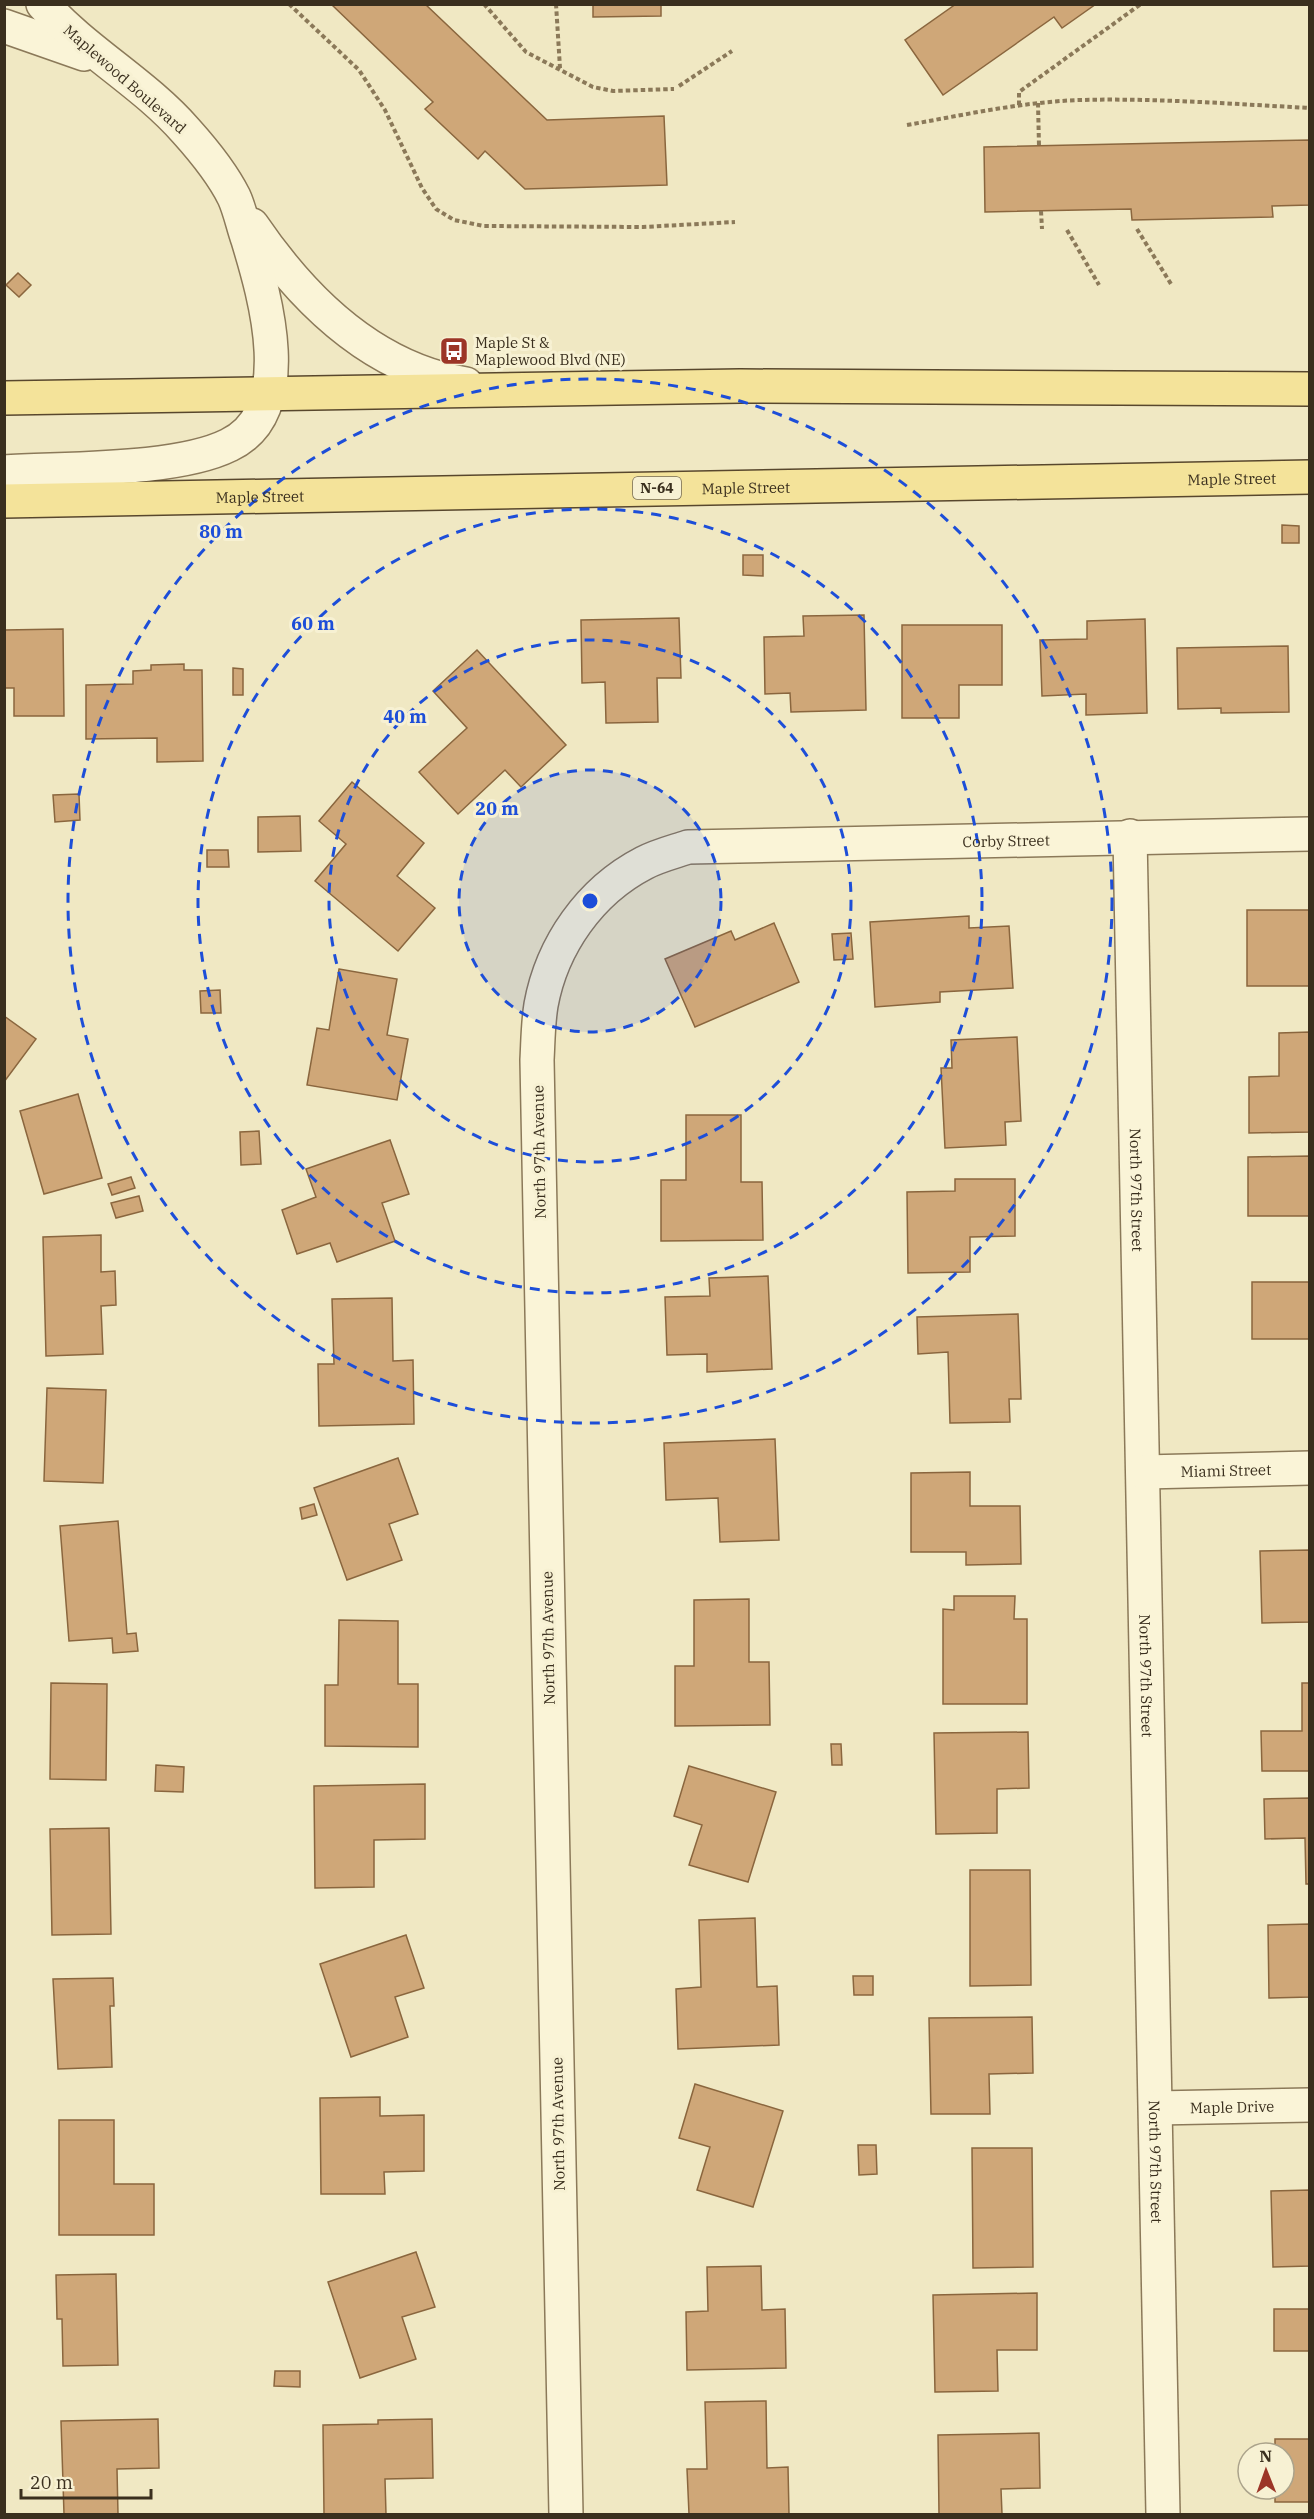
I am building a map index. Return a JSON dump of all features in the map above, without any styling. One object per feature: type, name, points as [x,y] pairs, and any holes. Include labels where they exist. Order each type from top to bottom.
[{"type":"main road","points":[[4,398],[519,388],[881,386],[1310,389]]},
{"type":"main road","name":"Maple Street","points":[[4,501],[1310,477]]},
{"type":"street","name":"Maplewood Boulevard","points":[[43,4],[85,45],[125,76],[186,131],[217,169],[234,199],[254,259],[268,326],[272,360],[268,394]]},
{"type":"street","points":[[4,26],[83,53],[125,76]]},
{"type":"street","points":[[234,199],[296,282],[328,315],[376,351],[427,376],[468,384],[519,388]]},
{"type":"street","points":[[4,472],[140,463],[180,459],[215,451],[232,444],[248,432],[268,394]]},
{"type":"street","name":"Corby Street","points":[[703,846],[1310,834]]},
{"type":"street","name":"North 97th Street","points":[[1130,836],[1144,1472],[1162,2514]]},
{"type":"street","name":"North 97th Avenue","points":[[566,2514],[537,1072],[541,1005],[554,961],[576,920],[611,884],[645,863],[688,847],[703,846]]},
{"type":"street","name":"Miami Street","points":[[1144,1472],[1310,1468]]},
{"type":"street","name":"Maple Drive","points":[[1156,2108],[1310,2105]]},
{"type":"path","points":[[289,4],[359,70],[386,110],[422,188],[436,209],[454,220],[484,226],[643,227],[735,222]]},
{"type":"path","points":[[484,4],[526,52],[603,90],[674,89]]},
{"type":"path","points":[[556,4],[560,69]]},
{"type":"path","points":[[1018,105],[1019,92],[1141,4]]},
{"type":"path","points":[[679,86],[732,51]]},
{"type":"path","points":[[907,124],[1038,103],[1138,100],[1310,108]]},
{"type":"path","points":[[1038,103],[1039,146]]},
{"type":"path","points":[[1041,211],[1042,230]]},
{"type":"path","points":[[1137,229],[1172,284]]},
{"type":"path","points":[[1067,230],[1099,285]]},
{"type":"building","points":[[331,4],[425,4],[547,120],[664,116],[667,185],[525,189],[485,151],[478,159],[425,109],[433,102]]},
{"type":"building","points":[[593,4],[661,4],[661,16],[593,17]]},
{"type":"building","points":[[956,4],[1096,4],[1062,28],[1054,17],[943,95],[905,40]]},
{"type":"building","points":[[1310,140],[1310,205],[1272,206],[1273,217],[1132,220],[1131,209],[985,212],[984,147]]},
{"type":"building","points":[[18,273],[31,285],[19,297],[6,285]]},
{"type":"building","points":[[1282,525],[1299,526],[1299,543],[1282,543]]},
{"type":"building","points":[[743,555],[763,555],[763,576],[743,575]]},
{"type":"building","points":[[864,615],[866,710],[791,712],[790,693],[765,694],[764,637],[804,636],[803,616]]},
{"type":"building","points":[[679,618],[681,678],[657,678],[658,722],[606,723],[605,682],[582,683],[581,620]]},
{"type":"building","points":[[1145,619],[1147,713],[1086,715],[1086,694],[1042,696],[1040,640],[1087,639],[1087,621]]},
{"type":"building","points":[[902,625],[1002,625],[1002,685],[959,685],[959,718],[902,718]]},
{"type":"building","points":[[63,629],[64,716],[14,716],[14,688],[4,688],[4,630]]},
{"type":"building","points":[[1288,646],[1289,712],[1221,713],[1221,708],[1178,709],[1177,648]]},
{"type":"building","points":[[477,650],[566,745],[521,787],[505,770],[458,814],[419,772],[467,728],[433,691]]},
{"type":"building","points":[[184,664],[184,670],[202,670],[203,761],[157,762],[157,738],[86,739],[86,685],[133,684],[133,671],[151,670],[151,665]]},
{"type":"building","points":[[233,668],[243,669],[243,695],[233,695]]},
{"type":"building","points":[[352,782],[424,843],[397,876],[435,908],[398,951],[315,881],[346,844],[319,821]]},
{"type":"building","points":[[79,794],[80,820],[55,822],[53,795]]},
{"type":"building","points":[[300,816],[301,851],[258,852],[258,817]]},
{"type":"building","points":[[207,850],[228,850],[229,867],[207,867]]},
{"type":"building","points":[[1247,910],[1310,910],[1310,986],[1247,986]]},
{"type":"building","points":[[969,916],[969,928],[1009,926],[1013,988],[940,992],[940,1002],[875,1007],[870,922]]},
{"type":"building","points":[[774,923],[799,982],[695,1027],[665,959],[731,931],[735,940]]},
{"type":"building","points":[[851,933],[853,959],[834,960],[832,934]]},
{"type":"building","points":[[339,969],[397,979],[387,1035],[408,1039],[397,1100],[307,1085],[317,1028],[329,1030]]},
{"type":"building","points":[[220,990],[221,1013],[201,1013],[200,991]]},
{"type":"building","points":[[4,1016],[36,1039],[4,1082]]},
{"type":"building","points":[[1310,1032],[1310,1132],[1249,1133],[1249,1077],[1279,1076],[1279,1033]]},
{"type":"building","points":[[1017,1037],[1021,1121],[1005,1122],[1006,1145],[945,1148],[941,1068],[952,1068],[951,1040]]},
{"type":"building","points":[[78,1094],[102,1178],[44,1194],[20,1111]]},
{"type":"building","points":[[686,1115],[741,1115],[741,1182],[762,1182],[763,1240],[661,1241],[661,1180],[686,1180]]},
{"type":"building","points":[[259,1131],[261,1164],[241,1165],[240,1132]]},
{"type":"building","points":[[390,1140],[409,1194],[382,1203],[395,1241],[337,1262],[330,1243],[297,1254],[282,1210],[316,1197],[306,1169]]},
{"type":"building","points":[[1310,1156],[1310,1216],[1248,1216],[1248,1157]]},
{"type":"building","points":[[131,1177],[135,1188],[112,1195],[108,1184]]},
{"type":"building","points":[[955,1179],[1015,1179],[1015,1236],[970,1237],[970,1272],[908,1273],[907,1192],[955,1191]]},
{"type":"building","points":[[139,1196],[143,1211],[116,1218],[111,1203]]},
{"type":"building","points":[[101,1235],[101,1272],[115,1271],[116,1305],[101,1306],[103,1354],[46,1356],[43,1237]]},
{"type":"building","points":[[768,1276],[772,1369],[707,1372],[707,1354],[667,1355],[665,1297],[710,1296],[709,1278]]},
{"type":"building","points":[[1252,1282],[1310,1282],[1310,1339],[1252,1339]]},
{"type":"building","points":[[392,1298],[393,1361],[413,1360],[414,1424],[319,1426],[318,1364],[334,1364],[332,1299]]},
{"type":"building","points":[[1018,1314],[1021,1399],[1009,1399],[1010,1422],[950,1423],[948,1352],[918,1354],[917,1317]]},
{"type":"building","points":[[47,1388],[106,1390],[103,1483],[44,1481]]},
{"type":"building","points":[[775,1439],[779,1540],[720,1542],[718,1498],[666,1500],[664,1443]]},
{"type":"building","points":[[398,1458],[418,1514],[389,1524],[402,1560],[347,1580],[314,1488]]},
{"type":"building","points":[[970,1472],[970,1506],[1020,1506],[1021,1564],[966,1565],[966,1552],[911,1552],[911,1473]]},
{"type":"building","points":[[314,1504],[317,1515],[302,1519],[300,1508]]},
{"type":"building","points":[[118,1521],[127,1634],[136,1633],[138,1651],[113,1653],[112,1638],[69,1641],[60,1526]]},
{"type":"building","points":[[1310,1550],[1310,1622],[1262,1623],[1260,1551]]},
{"type":"building","points":[[954,1596],[1015,1596],[1014,1619],[1027,1619],[1027,1704],[943,1704],[943,1609],[954,1610]]},
{"type":"building","points":[[749,1599],[749,1662],[769,1662],[770,1725],[675,1726],[675,1666],[694,1666],[694,1600]]},
{"type":"building","points":[[339,1620],[398,1621],[398,1684],[418,1684],[418,1747],[325,1746],[325,1685],[338,1685]]},
{"type":"building","points":[[51,1683],[107,1684],[106,1780],[50,1779]]},
{"type":"building","points":[[1302,1683],[1310,1683],[1310,1771],[1262,1771],[1261,1731],[1302,1731]]},
{"type":"building","points":[[1028,1732],[1029,1788],[997,1789],[997,1833],[936,1834],[934,1733]]},
{"type":"building","points":[[831,1744],[841,1744],[842,1765],[832,1765]]},
{"type":"building","points":[[156,1765],[184,1767],[183,1792],[155,1791]]},
{"type":"building","points":[[689,1766],[776,1792],[748,1882],[689,1865],[702,1825],[674,1816]]},
{"type":"building","points":[[425,1784],[425,1839],[374,1840],[374,1887],[315,1888],[314,1786]]},
{"type":"building","points":[[1310,1798],[1310,1884],[1306,1884],[1305,1838],[1265,1839],[1264,1799]]},
{"type":"building","points":[[109,1828],[111,1934],[52,1935],[50,1829]]},
{"type":"building","points":[[970,1870],[1030,1870],[1031,1985],[970,1986]]},
{"type":"building","points":[[755,1918],[757,1987],[777,1986],[779,2045],[678,2049],[676,1989],[701,1987],[699,1920]]},
{"type":"building","points":[[1310,1924],[1310,1997],[1269,1998],[1268,1925]]},
{"type":"building","points":[[406,1935],[424,1988],[395,1997],[408,2037],[351,2057],[320,1964]]},
{"type":"building","points":[[853,1976],[873,1976],[873,1995],[854,1995]]},
{"type":"building","points":[[113,1978],[114,2006],[110,2006],[112,2067],[58,2069],[53,1979]]},
{"type":"building","points":[[1032,2017],[1033,2073],[989,2074],[990,2114],[931,2114],[929,2018]]},
{"type":"building","points":[[695,2084],[783,2111],[753,2207],[697,2190],[710,2147],[679,2138]]},
{"type":"building","points":[[380,2097],[380,2116],[424,2115],[424,2171],[384,2172],[385,2194],[321,2194],[320,2098]]},
{"type":"building","points":[[59,2120],[114,2120],[114,2184],[154,2184],[154,2235],[59,2235]]},
{"type":"building","points":[[858,2145],[876,2145],[877,2174],[859,2175]]},
{"type":"building","points":[[972,2148],[1032,2148],[1033,2267],[973,2268]]},
{"type":"building","points":[[1310,2190],[1310,2266],[1273,2267],[1271,2191]]},
{"type":"building","points":[[416,2252],[435,2307],[402,2317],[416,2359],[360,2378],[328,2282]]},
{"type":"building","points":[[761,2266],[762,2310],[785,2309],[786,2368],[687,2370],[686,2312],[708,2311],[707,2267]]},
{"type":"building","points":[[116,2274],[118,2365],[63,2366],[62,2319],[57,2319],[56,2275]]},
{"type":"building","points":[[1037,2293],[1037,2350],[997,2350],[998,2391],[935,2392],[933,2295]]},
{"type":"building","points":[[1274,2309],[1310,2309],[1310,2351],[1274,2351]]},
{"type":"building","points":[[275,2371],[300,2371],[300,2387],[274,2386]]},
{"type":"building","points":[[766,2401],[767,2468],[788,2467],[789,2514],[689,2514],[687,2469],[707,2469],[705,2402]]},
{"type":"building","points":[[158,2419],[159,2468],[117,2469],[118,2514],[64,2514],[61,2421]]},
{"type":"building","points":[[432,2419],[433,2478],[385,2479],[386,2514],[324,2514],[323,2425],[378,2424],[378,2420]]},
{"type":"building","points":[[1039,2433],[1040,2488],[1001,2489],[1002,2514],[939,2514],[938,2435]]},
{"type":"building","points":[[1275,2439],[1309,2439],[1310,2502],[1275,2502],[1296,2501],[1296,2441],[1275,2441]]},
{"type":"place","name":"Maple St & Maplewood Blvd (NE)","points":[[454,351]]}]
